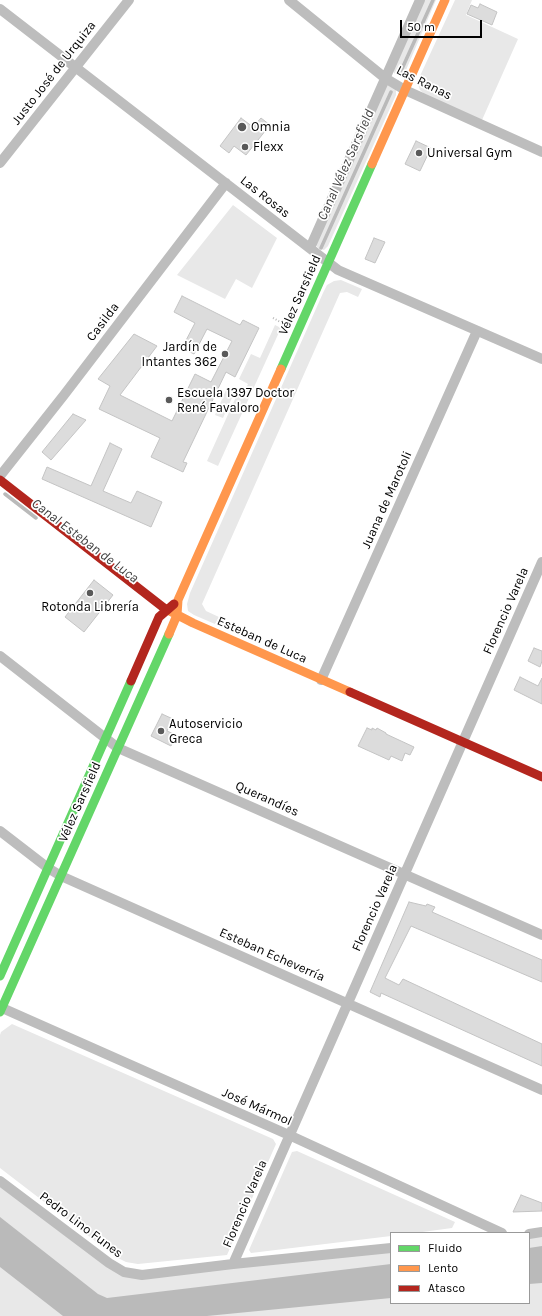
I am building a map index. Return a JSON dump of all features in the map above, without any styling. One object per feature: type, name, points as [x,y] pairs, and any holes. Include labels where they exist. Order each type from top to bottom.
[{"type":"street","name":"Justo José de Urquiza","points":[[0,163],[129,0]]},
{"type":"street","name":"Las Ranas","points":[[289,0],[385,78],[405,90],[542,152]]},
{"type":"street","name":"Vélez Sarsfield","points":[[310,248],[420,0]]},
{"type":"street","name":"Vélez Sarsfield","points":[[1,1009],[177,615],[178,600],[445,0]]},
{"type":"street","name":"Las Rosas","points":[[0,9],[338,270],[542,360]]},
{"type":"street","name":"Casilda","points":[[0,476],[68,390],[226,183]]},
{"type":"street","name":"Juana de Marotoli","points":[[321,680],[476,331]]},
{"type":"street","name":"Esteban de Luca","points":[[0,480],[168,610],[177,615],[192,623],[542,777]]},
{"type":"street","name":"Florencio Varela","points":[[233,1264],[542,562]]},
{"type":"street","name":"Vélez Sarsfield","points":[[0,976],[160,617],[178,600]]},
{"type":"street","name":"Querandíes","points":[[0,656],[118,748],[542,935]]},
{"type":"street","name":"Esteban Echeverría","points":[[0,831],[48,868],[61,876],[542,1090]]},
{"type":"street","name":"José Mármol","points":[[1,1009],[289,1135],[500,1232]]},
{"type":"street","name":"Pedro Lino Funes","points":[[0,1181],[109,1263],[124,1272],[142,1275],[390,1248]]},
{"type":"street","points":[[530,1234],[542,1232]]},
{"type":"shaded area","points":[[424,0],[436,0],[406,70],[402,75],[397,75],[394,73],[393,67]]},
{"type":"shaded area","points":[[455,0],[472,0],[466,15],[518,39],[482,120],[424,94],[420,90],[418,84],[420,76]]},
{"type":"shaded area","points":[[387,85],[396,89],[396,95],[328,246],[324,250],[318,248],[316,245]]},
{"type":"shaded area","points":[[233,205],[277,238],[252,288],[236,279],[225,299],[177,275]]},
{"type":"shaded area","points":[[341,280],[362,289],[358,297],[347,292],[340,293],[202,604],[206,611],[219,617],[215,624],[188,611],[187,604],[190,593],[323,293],[327,285],[334,281]]},
{"type":"shaded area","points":[[275,325],[281,328],[218,466],[207,461],[240,388],[245,390],[248,384],[239,379],[251,354],[260,358]]},
{"type":"shaded area","points":[[227,388],[235,391],[223,418],[215,415]]},
{"type":"shaded area","points":[[12,1024],[273,1139],[276,1144],[227,1255],[138,1264],[126,1262],[116,1257],[0,1168],[0,1035],[1,1032]]},
{"type":"shaded area","points":[[297,1151],[455,1222],[452,1228],[422,1232],[390,1232],[390,1236],[251,1253],[249,1250],[292,1152]]},
{"type":"shaded area","points":[[0,1181],[124,1272],[390,1248],[390,1304],[530,1304],[530,1234],[542,1232],[542,1316],[0,1316]]},
{"type":"shaded area","points":[[0,1217],[98,1294],[107,1298],[390,1264],[390,1298],[207,1316],[63,1316],[0,1267]]},
{"type":"shaded area","points":[[542,1246],[542,1283],[530,1284],[530,1248]]},
{"type":"building","points":[[480,4],[497,12],[492,25],[467,14],[471,5],[478,8]]},
{"type":"building","points":[[241,118],[253,127],[261,118],[270,125],[246,155],[234,146],[229,153],[220,146]]},
{"type":"building","points":[[416,141],[431,148],[420,171],[405,164]]},
{"type":"building","points":[[374,238],[385,242],[375,263],[365,259]]},
{"type":"building","points":[[182,296],[240,325],[243,320],[259,328],[235,377],[226,372],[183,462],[187,463],[183,472],[151,457],[160,438],[99,409],[110,386],[98,379],[134,334],[157,346],[120,395],[172,421],[195,374],[211,382],[232,341],[207,329],[194,354],[182,348],[195,323],[174,312]]},
{"type":"building","points":[[73,414],[86,420],[51,460],[42,452]]},
{"type":"building","points":[[110,443],[122,449],[103,491],[131,503],[137,491],[162,502],[151,527],[42,479],[47,467],[91,486]]},
{"type":"building","points":[[94,580],[113,595],[84,632],[65,617]]},
{"type":"building","points":[[534,648],[542,651],[542,661],[540,667],[528,661]]},
{"type":"building","points":[[520,677],[538,686],[542,678],[542,704],[514,690]]},
{"type":"building","points":[[162,714],[173,719],[167,731],[176,735],[171,746],[151,736]]},
{"type":"building","points":[[367,728],[376,730],[377,728],[386,734],[414,747],[410,755],[405,753],[402,761],[391,756],[389,760],[358,746]]},
{"type":"building","points":[[409,902],[426,906],[427,904],[435,907],[432,912],[542,960],[542,982],[411,926],[385,978],[399,985],[403,979],[542,1044],[542,1066],[381,993],[380,997],[370,992]]},
{"type":"building","points":[[521,1195],[542,1203],[542,1211],[513,1212]]},
{"type":"waterway","name":"Canal Vélez Sarsfield","points":[[401,71],[433,0]]},
{"type":"waterway","name":"Canal Vélez Sarsfield","points":[[321,248],[391,92]]},
{"type":"waterway","name":"Canal Esteban de Luca","points":[[5,494],[36,518]]},
{"type":"traffic: fast","points":[[281,369],[372,164]]},
{"type":"traffic: fast","points":[[0,1012],[169,634]]},
{"type":"traffic: fast","points":[[0,976],[131,681]]},
{"type":"traffic: slow","points":[[372,164],[445,0]]},
{"type":"traffic: slow","points":[[169,634],[177,615],[178,600],[281,369]]},
{"type":"traffic: slow","points":[[164,608],[193,623],[350,692]]},
{"type":"traffic: jam","points":[[0,480],[164,608]]},
{"type":"traffic: jam","points":[[131,681],[159,617],[174,604]]},
{"type":"traffic: jam","points":[[350,692],[542,777]]},
{"type":"place","name":"Omnia","points":[[242,127]]},
{"type":"place","name":"Flexx","points":[[245,147]]},
{"type":"place","name":"Universal Gym","points":[[419,153]]},
{"type":"place","name":"Jardín de Intantes 362","points":[[225,354]]},
{"type":"place","name":"Escuela 1397 Doctor René Favaloro","points":[[169,400]]},
{"type":"place","name":"Rotonda Librería","points":[[90,593]]},
{"type":"place","name":"Autoservicio Greca","points":[[161,731]]}]
